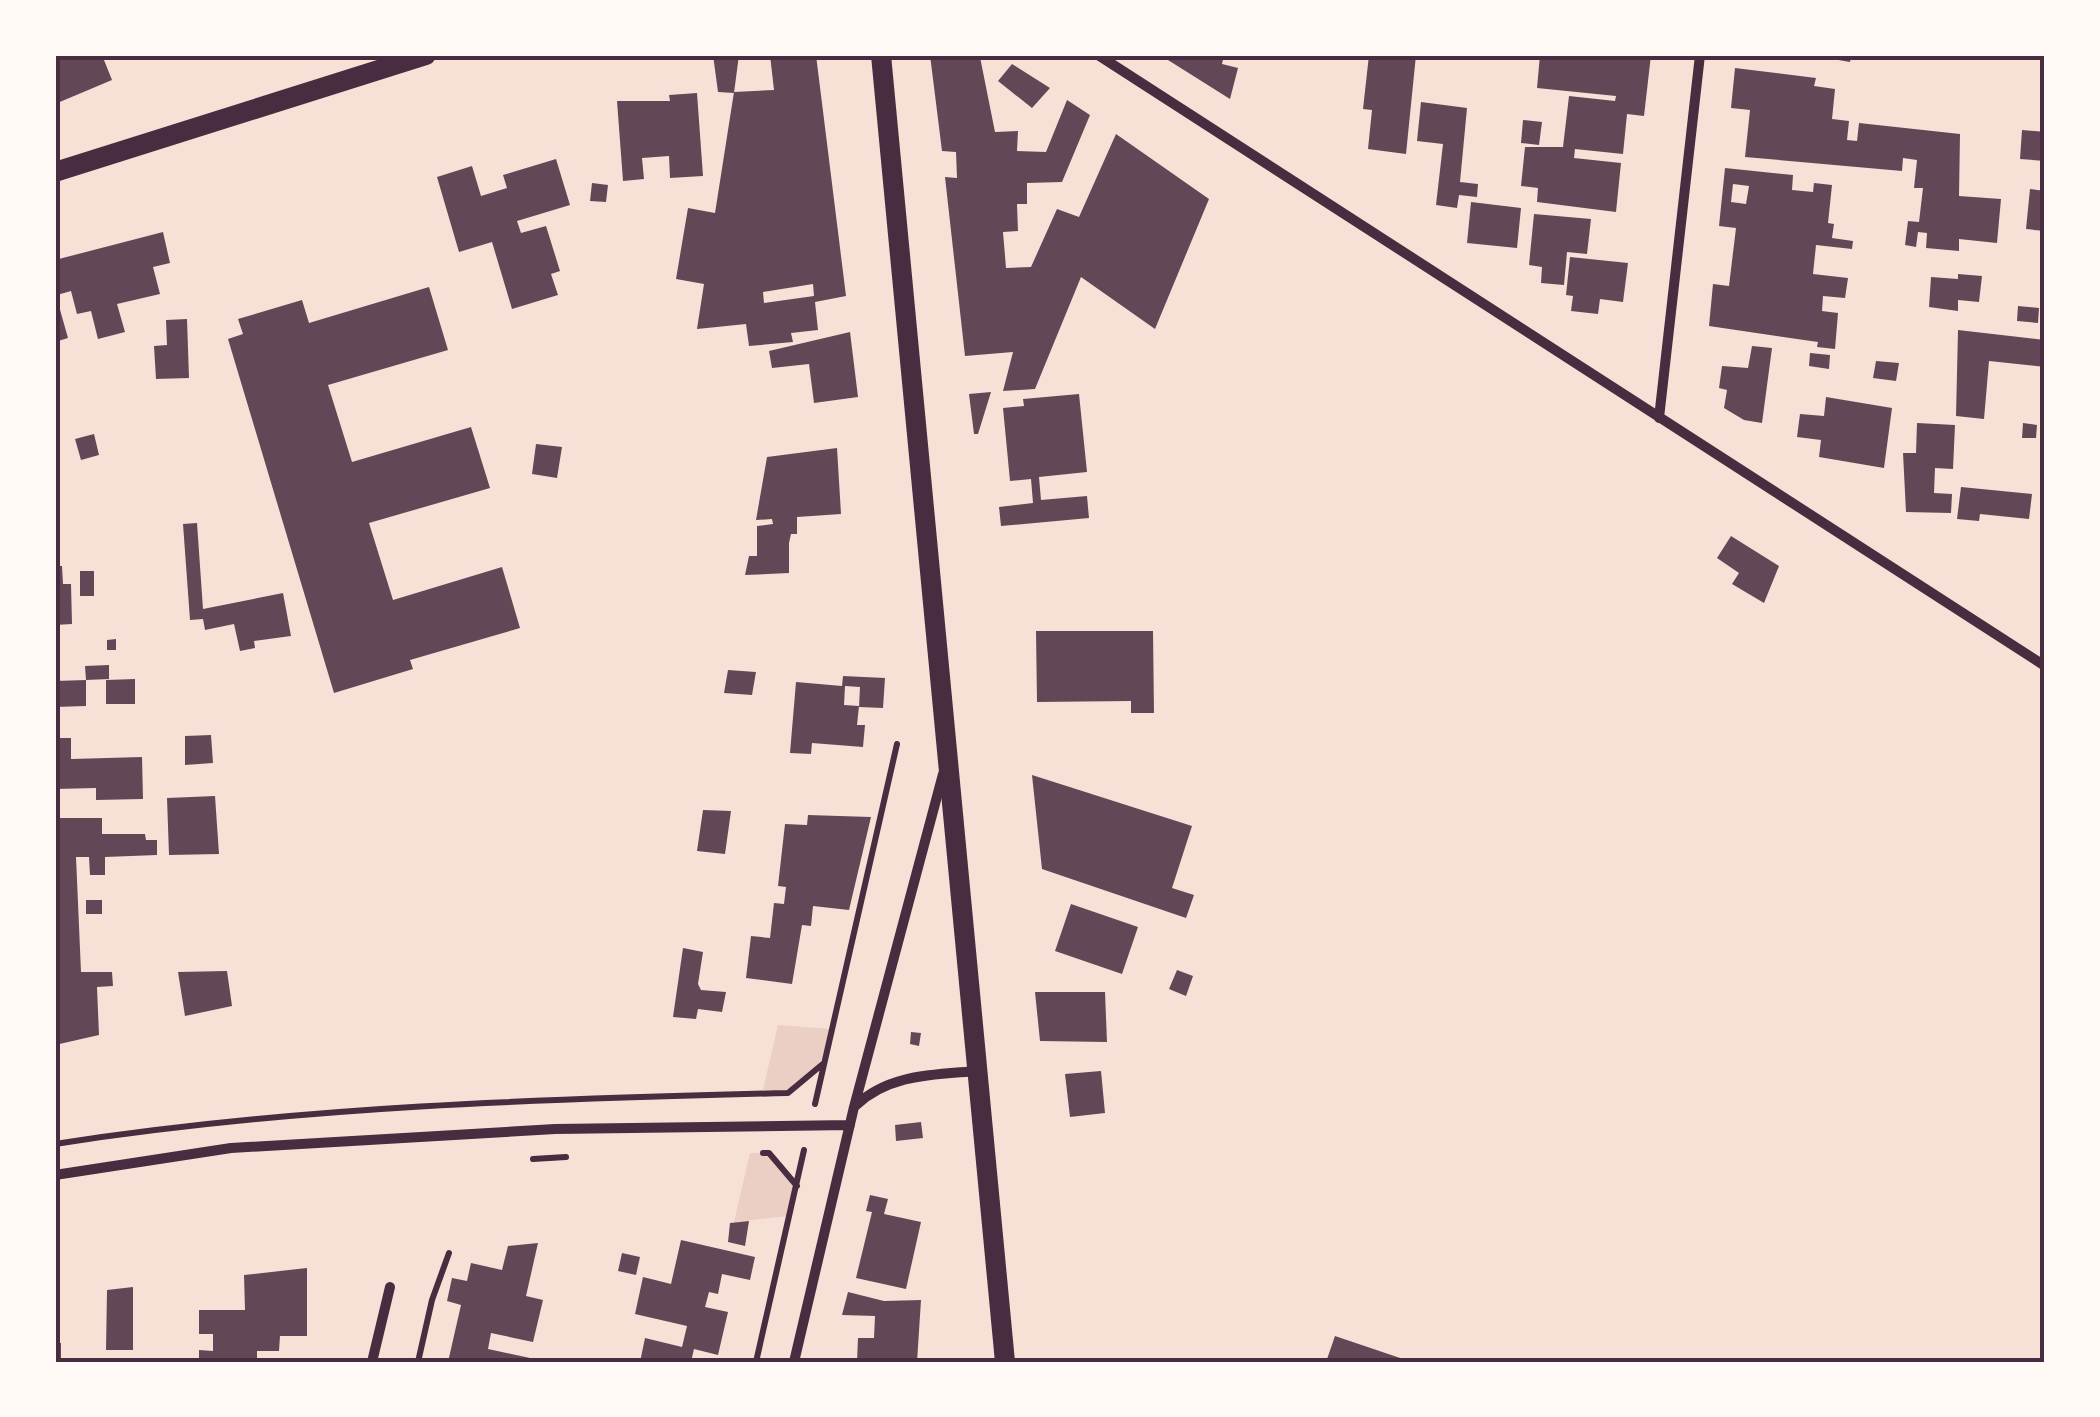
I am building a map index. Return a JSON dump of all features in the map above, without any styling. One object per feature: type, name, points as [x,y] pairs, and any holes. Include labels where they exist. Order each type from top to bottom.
[{"type":"main road","points":[[55,172],[426,55]]},
{"type":"main road","points":[[881,55],[1005,1362]]},
{"type":"street","points":[[1098,55],[2045,666]]},
{"type":"street","points":[[1659,418],[1700,55]]},
{"type":"street","points":[[794,1362],[854,1107],[946,763]]},
{"type":"street","points":[[854,1107],[872,1090],[892,1081],[977,1070]]},
{"type":"street","points":[[55,1175],[250,1147],[555,1129],[850,1124]]},
{"type":"street","points":[[372,1362],[390,1287]]},
{"type":"path","points":[[756,1362],[897,744]]},
{"type":"path","points":[[750,1153],[769,1153],[796,1186]]},
{"type":"path","points":[[523,1159],[575,1157]]},
{"type":"path","points":[[418,1362],[432,1300],[449,1253]]},
{"type":"shaded area","points":[[778,1025],[832,1029],[823,1056],[810,1076],[791,1089],[762,1094]]},
{"type":"shaded area","points":[[750,1153],[769,1153],[797,1186],[789,1216],[734,1222]]},
{"type":"building","points":[[55,55],[102,55],[112,80],[55,104]]},
{"type":"building","points":[[713,55],[739,55],[734,93],[718,92]]},
{"type":"building","points":[[770,55],[816,55],[846,296],[815,302],[818,330],[791,333],[793,342],[749,346],[746,324],[697,329],[704,284],[676,279],[688,208],[715,213],[734,92],[774,90]],"holes":[[[813,284],[814,296],[764,303],[763,292]]]},
{"type":"building","points":[[930,55],[980,57],[995,132],[1018,131],[1017,151],[1046,152],[1067,100],[1090,115],[1062,182],[1027,183],[1027,204],[1017,204],[1018,231],[1003,232],[1006,268],[1031,267],[1057,209],[1079,217],[1116,134],[1209,199],[1155,329],[1081,277],[1035,389],[1003,391],[1013,352],[965,356],[945,177],[957,178],[956,152],[942,151]]},
{"type":"building","points":[[1160,55],[1224,55],[1222,64],[1238,68],[1230,99]]},
{"type":"building","points":[[1369,55],[1416,55],[1406,154],[1368,149],[1372,110],[1363,109]]},
{"type":"building","points":[[1540,55],[1651,55],[1644,116],[1627,114],[1623,154],[1575,149],[1574,158],[1621,163],[1616,212],[1537,202],[1538,188],[1521,186],[1525,147],[1563,147],[1569,96],[1615,101],[1616,96],[1537,88]]},
{"type":"building","points":[[1810,55],[1851,55],[1850,62]]},
{"type":"building","points":[[1012,64],[1050,88],[1032,108],[998,81]]},
{"type":"building","points":[[1735,68],[1816,78],[1814,86],[1835,89],[1832,119],[1849,121],[1847,140],[1857,141],[1859,123],[1960,134],[1959,196],[2001,199],[1997,243],[1959,239],[1959,251],[1926,248],[1927,233],[1918,232],[1916,247],[1905,245],[1908,221],[1919,222],[1923,188],[1914,188],[1917,160],[1903,158],[1902,171],[1745,157],[1750,110],[1731,108]]},
{"type":"building","points":[[697,93],[703,176],[670,178],[669,156],[642,158],[644,179],[623,181],[617,101],[670,101],[669,95]]},
{"type":"building","points":[[1421,102],[1467,108],[1460,182],[1478,184],[1477,197],[1459,195],[1457,208],[1436,205],[1443,144],[1417,141]]},
{"type":"building","points":[[1523,120],[1542,122],[1539,145],[1521,143]]},
{"type":"building","points":[[2022,130],[2045,132],[2045,161],[2020,159]]},
{"type":"building","points":[[556,159],[570,205],[517,221],[521,233],[546,226],[560,271],[551,274],[558,295],[512,309],[492,242],[459,252],[437,177],[472,166],[481,196],[507,188],[503,175]]},
{"type":"building","points":[[1725,168],[1793,175],[1792,190],[1813,192],[1814,183],[1832,185],[1828,223],[1834,224],[1832,238],[1853,241],[1852,249],[1816,245],[1813,274],[1848,278],[1845,298],[1823,296],[1822,311],[1838,313],[1835,349],[1817,347],[1818,342],[1709,326],[1713,284],[1729,286],[1736,228],[1719,226]],"holes":[[[1733,184],[1749,186],[1746,204],[1731,202]]]},
{"type":"building","points":[[592,183],[608,185],[606,202],[590,201]]},
{"type":"building","points":[[2030,189],[2045,191],[2045,231],[2026,229]]},
{"type":"building","points":[[1471,202],[1521,208],[1517,248],[1467,243]]},
{"type":"building","points":[[1534,214],[1591,219],[1587,254],[1567,252],[1564,285],[1541,283],[1542,267],[1529,265]]},
{"type":"building","points":[[163,232],[170,263],[153,267],[160,294],[117,304],[125,332],[98,339],[91,311],[77,314],[71,291],[57,295],[55,260]]},
{"type":"building","points":[[1570,257],[1628,263],[1623,302],[1600,299],[1598,314],[1571,311],[1573,296],[1566,295]]},
{"type":"building","points":[[1958,274],[1982,276],[1979,302],[1958,300],[1958,311],[1929,307],[1931,277],[1958,279]]},
{"type":"building","points":[[429,287],[448,350],[328,385],[352,462],[471,427],[490,488],[369,523],[393,600],[502,567],[520,628],[410,660],[413,669],[334,693],[228,339],[243,334],[238,319],[302,300],[309,323]]},
{"type":"building","points":[[55,292],[68,338],[55,342]]},
{"type":"building","points":[[2018,306],[2039,308],[2038,323],[2017,321]]},
{"type":"building","points":[[187,319],[189,378],[156,379],[154,346],[167,345],[166,320]]},
{"type":"building","points":[[1958,330],[2045,340],[2045,367],[1989,361],[1984,419],[1956,416]]},
{"type":"building","points":[[850,332],[858,397],[814,403],[809,364],[772,368],[769,351]]},
{"type":"building","points":[[1752,346],[1772,348],[1762,423],[1744,420],[1724,408],[1727,390],[1719,388],[1722,366],[1748,368]]},
{"type":"building","points":[[1810,353],[1830,355],[1829,369],[1809,366]]},
{"type":"building","points":[[1876,361],[1899,363],[1896,381],[1873,378]]},
{"type":"building","points":[[991,392],[978,434],[974,434],[969,394]]},
{"type":"building","points":[[1079,394],[1087,472],[1039,477],[1041,500],[1087,496],[1089,518],[1001,526],[999,507],[1033,503],[1031,479],[1010,481],[1003,408],[1024,406],[1023,399]]},
{"type":"building","points":[[1826,397],[1892,408],[1884,468],[1819,457],[1821,440],[1797,437],[1800,414],[1824,416]]},
{"type":"building","points":[[2045,401],[2045,426],[2040,425]]},
{"type":"building","points":[[1917,423],[1955,425],[1953,469],[1935,468],[1934,493],[1952,494],[1951,513],[1906,512],[1903,453],[1916,453]]},
{"type":"building","points":[[2023,423],[2037,425],[2036,438],[2022,438]]},
{"type":"building","points":[[94,434],[99,455],[81,460],[75,439]]},
{"type":"building","points":[[536,444],[562,447],[557,478],[532,474]]},
{"type":"building","points":[[837,448],[841,514],[797,517],[797,534],[791,534],[789,543],[789,573],[745,575],[749,556],[757,556],[757,526],[773,524],[772,519],[756,520],[767,457]]},
{"type":"building","points":[[1961,487],[2032,494],[2029,519],[1980,514],[1979,521],[1957,519]]},
{"type":"building","points":[[197,523],[203,609],[283,593],[291,636],[254,641],[255,648],[240,651],[234,624],[205,630],[203,619],[190,620],[183,524]]},
{"type":"building","points":[[1731,536],[1779,566],[1764,603],[1732,584],[1739,573],[1717,558]]},
{"type":"building","points":[[55,566],[62,566],[63,584],[71,584],[72,624],[55,625]]},
{"type":"building","points":[[80,571],[94,571],[94,596],[80,596]]},
{"type":"building","points":[[1036,631],[1153,631],[1154,713],[1131,713],[1131,701],[1037,702]]},
{"type":"building","points":[[116,639],[116,650],[107,650],[107,640]]},
{"type":"building","points":[[109,665],[109,679],[86,680],[85,666]]},
{"type":"building","points":[[728,670],[756,672],[752,695],[724,693]]},
{"type":"building","points":[[843,676],[885,678],[883,708],[859,707],[860,687],[845,686],[844,705],[859,706],[857,725],[865,725],[863,747],[812,743],[811,754],[790,753],[796,682],[842,686]]},
{"type":"building","points":[[135,679],[135,704],[106,704],[106,680]]},
{"type":"building","points":[[86,680],[86,706],[55,707],[55,681]]},
{"type":"building","points":[[211,735],[213,763],[185,765],[185,736]]},
{"type":"building","points":[[55,738],[71,738],[71,759],[142,757],[143,799],[96,800],[96,788],[55,789]]},
{"type":"building","points":[[1032,775],[1192,826],[1172,888],[1194,895],[1186,918],[1042,869]]},
{"type":"building","points":[[215,796],[219,854],[169,855],[167,798]]},
{"type":"building","points":[[703,810],[731,811],[725,854],[697,851]]},
{"type":"building","points":[[808,815],[871,817],[849,910],[813,906],[811,926],[802,925],[792,984],[746,978],[751,936],[770,938],[774,903],[784,904],[786,887],[778,886],[785,824],[807,825]]},
{"type":"building","points":[[55,818],[102,818],[102,834],[145,834],[146,840],[157,840],[157,855],[105,857],[105,875],[90,875],[89,857],[76,857],[81,972],[112,972],[113,986],[97,987],[99,1035],[55,1045]]},
{"type":"building","points":[[86,900],[102,900],[102,914],[86,914]]},
{"type":"building","points":[[1071,904],[1138,927],[1122,974],[1055,951]]},
{"type":"building","points":[[683,948],[703,952],[698,984],[701,990],[726,992],[722,1012],[698,1009],[696,1019],[673,1017]]},
{"type":"building","points":[[1177,970],[1193,976],[1186,996],[1169,989]]},
{"type":"building","points":[[227,971],[232,1006],[185,1016],[178,972]]},
{"type":"building","points":[[1035,992],[1105,992],[1107,1042],[1040,1041]]},
{"type":"building","points":[[911,1032],[921,1033],[919,1046],[910,1044]]},
{"type":"building","points":[[1101,1071],[1105,1113],[1070,1117],[1065,1074]]},
{"type":"building","points":[[921,1122],[923,1138],[896,1141],[895,1125]]},
{"type":"building","points":[[870,1195],[888,1199],[884,1214],[921,1222],[906,1289],[856,1278],[872,1212],[866,1211]]},
{"type":"building","points":[[749,1221],[745,1246],[728,1242],[730,1223]]},
{"type":"building","points":[[681,1240],[755,1257],[750,1280],[722,1274],[718,1294],[709,1292],[705,1307],[728,1312],[718,1355],[694,1349],[691,1362],[640,1362],[645,1338],[682,1347],[687,1326],[635,1314],[643,1277],[671,1284]]},
{"type":"building","points":[[538,1243],[526,1296],[543,1300],[533,1342],[491,1333],[488,1349],[530,1358],[529,1362],[448,1362],[461,1305],[447,1301],[452,1278],[467,1281],[471,1263],[502,1270],[508,1246]]},
{"type":"building","points":[[622,1253],[640,1257],[636,1275],[618,1271]]},
{"type":"building","points":[[307,1268],[307,1336],[280,1336],[279,1351],[257,1351],[257,1362],[199,1362],[199,1350],[213,1351],[213,1334],[199,1334],[199,1310],[245,1310],[244,1275]]},
{"type":"building","points":[[133,1287],[133,1350],[106,1350],[107,1290]]},
{"type":"building","points":[[848,1292],[884,1301],[921,1300],[917,1362],[857,1362],[858,1338],[874,1338],[875,1316],[842,1315]]},
{"type":"building","points":[[1335,1336],[1409,1361],[1409,1362],[1326,1362]]},
{"type":"building","points":[[55,1343],[61,1343],[61,1362],[55,1362]]}]
